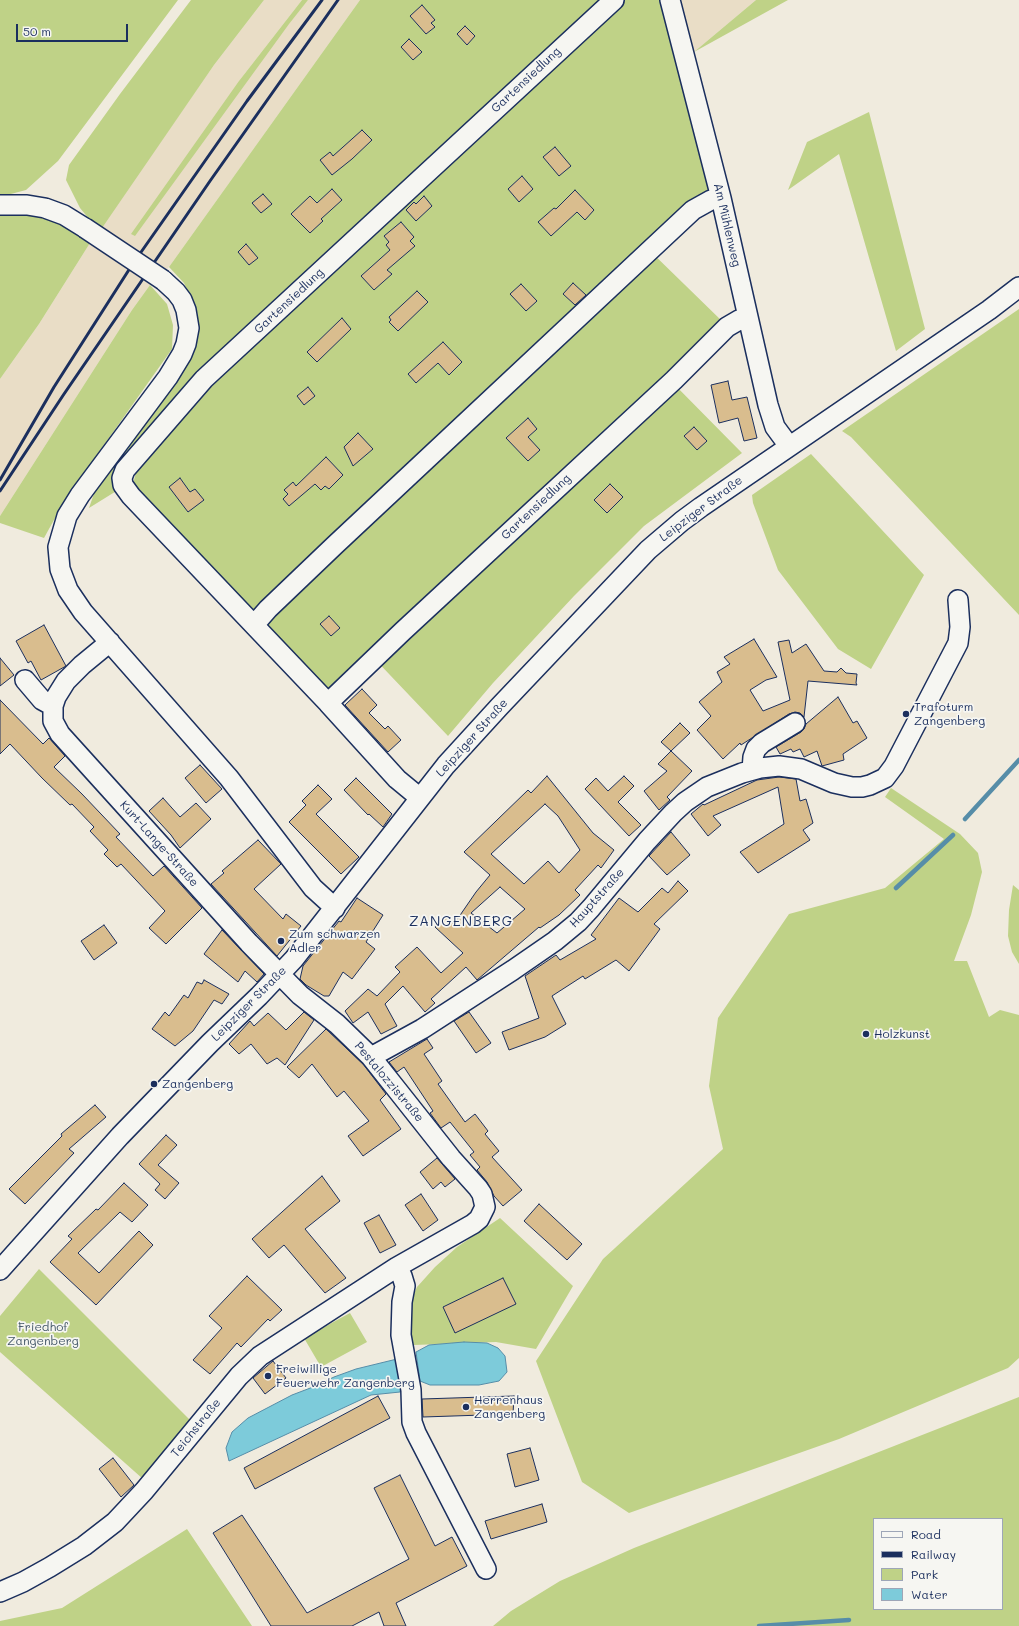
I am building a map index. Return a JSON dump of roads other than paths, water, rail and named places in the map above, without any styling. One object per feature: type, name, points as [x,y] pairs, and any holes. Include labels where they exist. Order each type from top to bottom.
[{"type":"street","name":"Gartensiedlung","points":[[420,798],[397,779],[328,703],[131,496],[123,485],[122,478],[125,470],[204,379],[614,0]]},
{"type":"street","name":"Am Mühlenweg","points":[[670,0],[721,198],[772,420],[789,446]]},
{"type":"street","points":[[254,625],[268,609],[335,545],[693,210],[711,200],[721,198]]},
{"type":"street","points":[[0,205],[27,205],[45,208],[64,215],[163,280],[182,300],[186,310],[189,328],[186,344],[182,354],[168,377],[80,495],[67,516],[60,537],[58,557],[63,580],[75,602],[229,778],[316,892],[335,908]]},
{"type":"street","name":"Leipziger Straße","points":[[0,1270],[55,1206],[135,1121],[280,975],[335,908],[446,765],[648,550],[688,516],[989,310],[1019,287]]},
{"type":"street","name":"Gartensiedlung","points":[[328,703],[403,631],[674,380],[727,327],[748,317]]},
{"type":"street","name":"Hauptstraße","points":[[371,1057],[422,1029],[555,941],[578,922],[651,837],[685,802],[707,787],[730,777],[752,770],[769,767],[790,767],[801,769],[839,784],[852,787],[870,785],[885,778],[894,766],[958,643],[960,627],[958,600]]},
{"type":"street","points":[[25,680],[42,700],[53,706],[56,697],[66,681],[82,665],[110,642]]},
{"type":"street","name":"Kurt-Lange-Straße","points":[[53,706],[53,721],[60,734],[223,915],[280,975]]},
{"type":"street","points":[[752,770],[753,757],[756,749],[762,743],[795,723]]},
{"type":"street","name":"Pestalozzistraße","points":[[280,975],[300,995],[337,1024],[371,1057],[451,1158],[478,1188],[484,1200]]},
{"type":"street","name":"Teichstraße","points":[[0,1592],[23,1582],[50,1567],[84,1546],[115,1522],[131,1506],[214,1404],[250,1365],[273,1346],[397,1267],[473,1224],[482,1214],[484,1200]]},
{"type":"street","points":[[397,1267],[405,1286],[401,1320],[401,1335],[411,1390],[412,1422],[416,1433],[486,1569]]},
{"type":"water","points":[[464,1342],[487,1343],[498,1348],[505,1356],[507,1372],[499,1381],[479,1385],[430,1385],[420,1381],[416,1352],[429,1345]]},
{"type":"water","points":[[397,1359],[402,1382],[400,1392],[371,1395],[229,1461],[226,1448],[232,1432],[248,1418],[292,1395],[334,1377],[356,1369]]},
{"type":"waterway","points":[[965,819],[1019,760]]},
{"type":"waterway","points":[[896,888],[953,835]]},
{"type":"waterway","points":[[759,1626],[849,1620]]},
{"type":"railway","points":[[0,480],[54,387],[132,265],[247,101],[322,0]]},
{"type":"railway","points":[[0,491],[64,394],[210,181],[338,0]]},
{"type":"place","name":"Trafoturm Zangenberg","points":[[906,714]]},
{"type":"place","name":"Zum schwarzen Adler","points":[[281,941]]},
{"type":"place","name":"Holzkunst","points":[[866,1034]]},
{"type":"place","name":"Zangenberg","points":[[154,1084]]},
{"type":"place","name":"Freiwillige Feuerwehr Zangenberg","points":[[268,1376]]},
{"type":"place","name":"Herrenhaus Zangenberg","points":[[466,1407]]},
{"type":"district","name":"ZANGENBERG","points":[[461,922]]},
{"type":"park label","name":"Friedhof Zangenberg","points":[[43,1334]]}]
